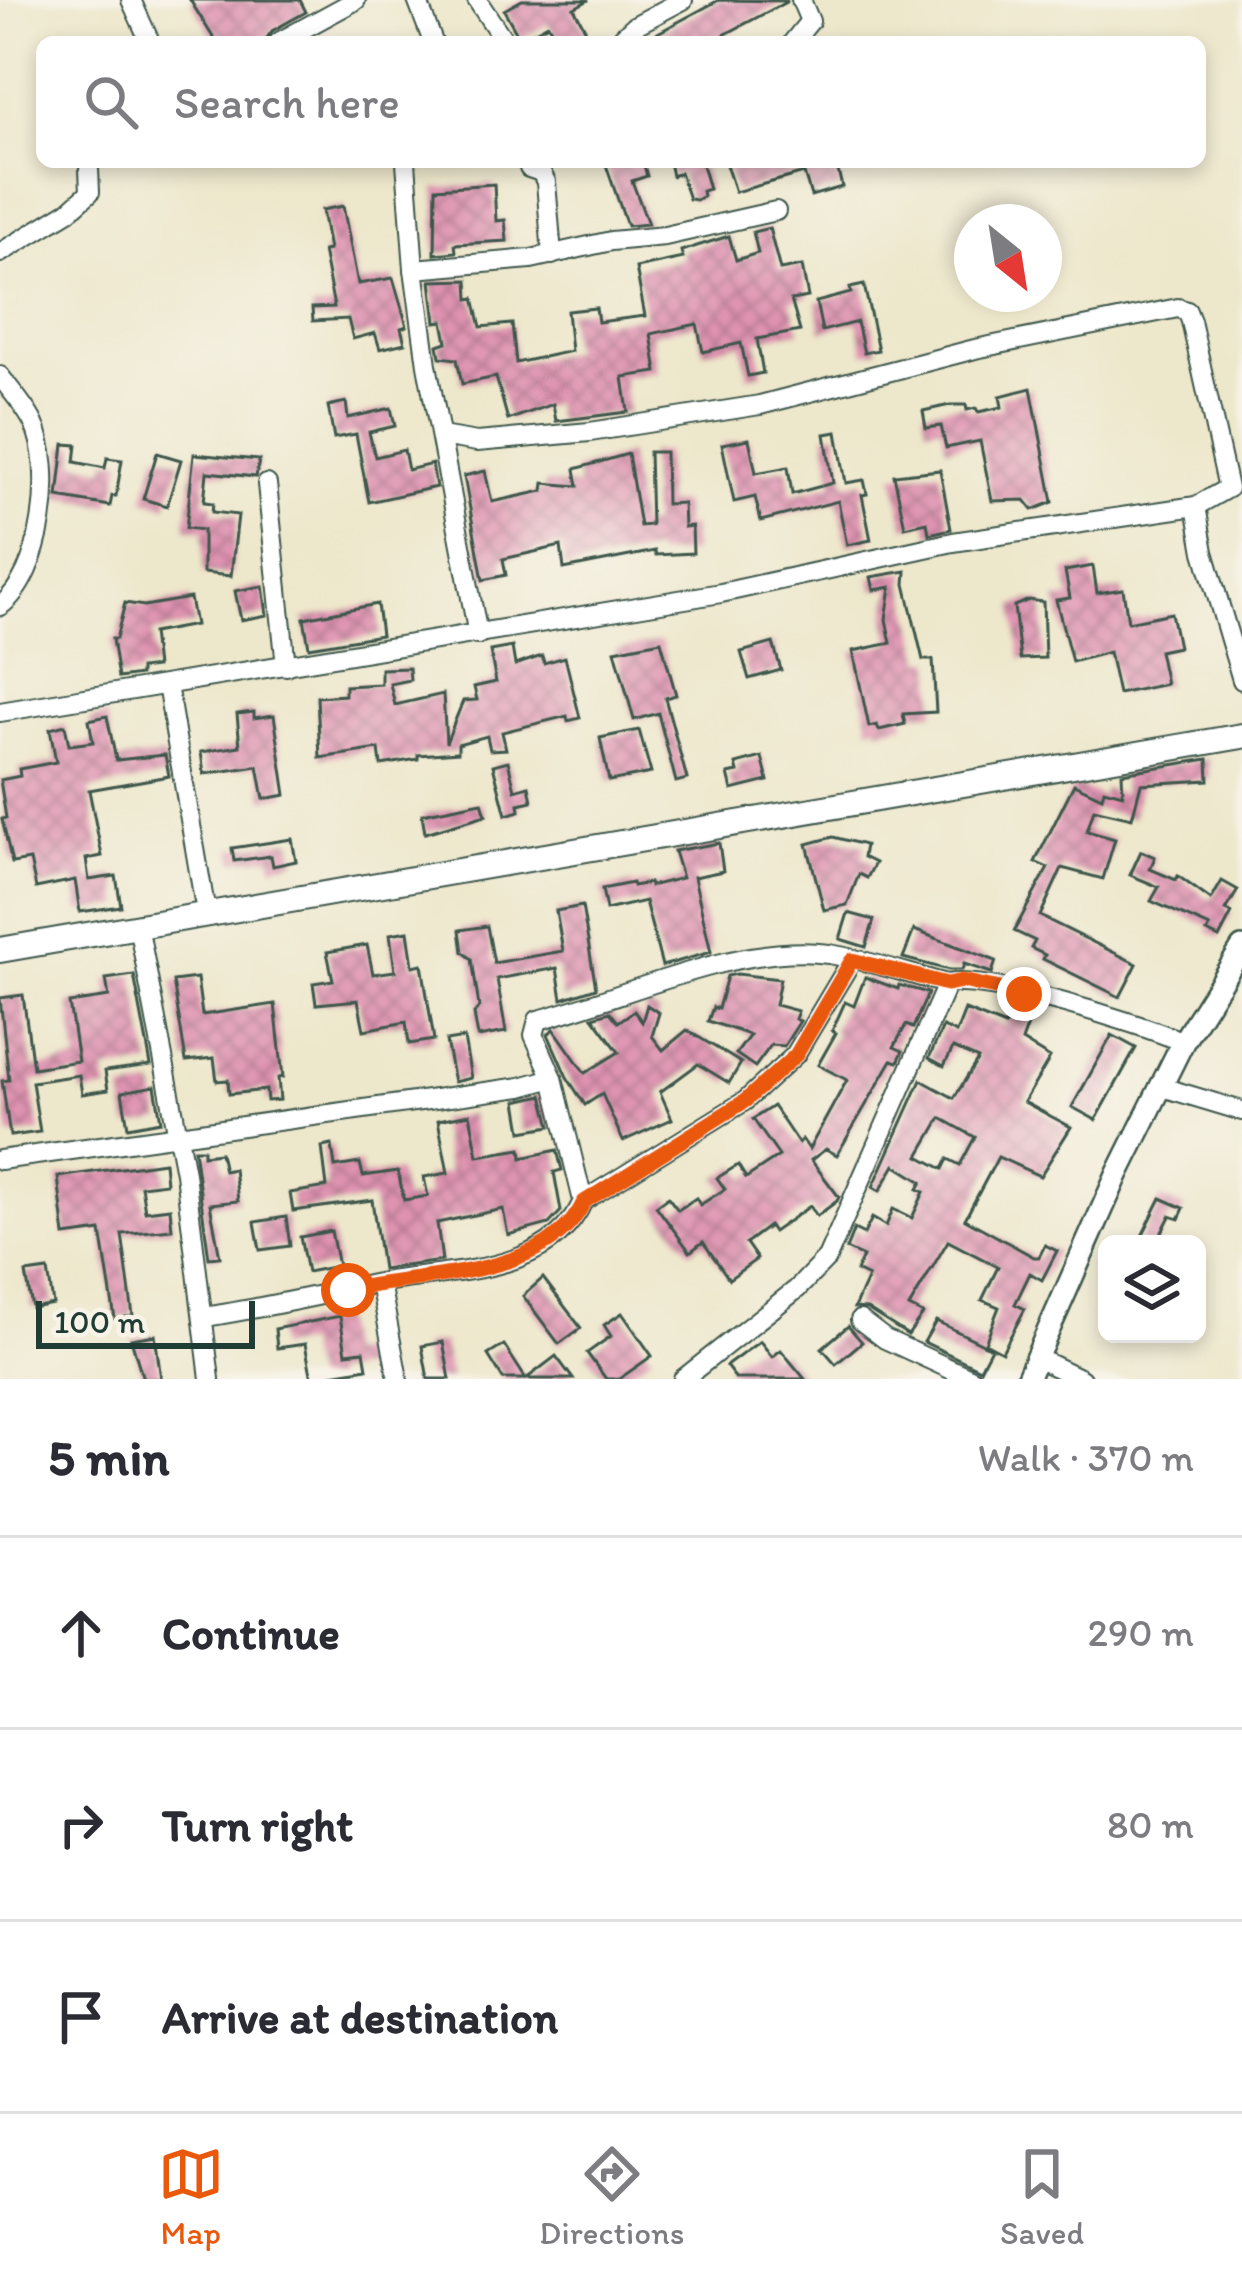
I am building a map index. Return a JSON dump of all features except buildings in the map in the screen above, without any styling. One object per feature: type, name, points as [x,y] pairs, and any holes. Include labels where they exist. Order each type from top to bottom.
[{"type":"main road","points":[[0,950],[1242,724]]},
{"type":"main road","points":[[0,938],[204,901],[1242,736]]},
{"type":"street","points":[[131,0],[147,36]]},
{"type":"street","points":[[290,36],[356,0]]},
{"type":"street","points":[[417,0],[431,36]]},
{"type":"street","points":[[623,36],[683,0]]},
{"type":"street","points":[[800,36],[810,21],[801,0]]},
{"type":"street","points":[[485,3],[502,36]]},
{"type":"street","points":[[406,168],[413,269],[478,635]]},
{"type":"street","points":[[529,168],[541,172],[546,182],[552,255]]},
{"type":"street","points":[[0,253],[69,211],[90,192],[88,169]]},
{"type":"street","points":[[413,269],[552,255],[776,211]]},
{"type":"street","points":[[0,712],[721,593],[900,551],[1196,506],[1235,481],[1191,321],[1187,311],[1178,308],[975,350],[760,405],[590,432],[477,442],[441,436]]},
{"type":"street","points":[[0,376],[33,421],[44,475],[33,562],[20,586],[0,606]]},
{"type":"street","points":[[268,484],[286,666]]},
{"type":"street","points":[[1196,506],[1204,552],[1242,680]]},
{"type":"street","points":[[167,685],[204,901]]},
{"type":"street","points":[[138,926],[177,1138],[210,1379]]},
{"type":"street","points":[[1081,1379],[1032,1369],[1118,1172],[1183,1042],[1242,948]]},
{"type":"street","points":[[584,1202],[553,1078],[533,1035],[538,1020],[702,967],[801,953],[852,960],[947,984],[962,981],[1024,994],[1183,1042]]},
{"type":"street","points":[[205,1316],[507,1261],[558,1237],[584,1202],[745,1101],[796,1055],[852,960]]},
{"type":"street","points":[[683,1379],[797,1289],[827,1258],[947,984]]},
{"type":"street","points":[[0,1160],[467,1097],[553,1078]]},
{"type":"street","points":[[1162,1087],[1242,1111]]},
{"type":"street","points":[[380,1283],[398,1379]]},
{"type":"street","points":[[860,1320],[885,1339],[971,1379]]},
{"type":"route","points":[[348,1290],[489,1267],[558,1237],[584,1202],[745,1101],[796,1055],[852,960],[947,984],[962,981],[1024,994]]}]
